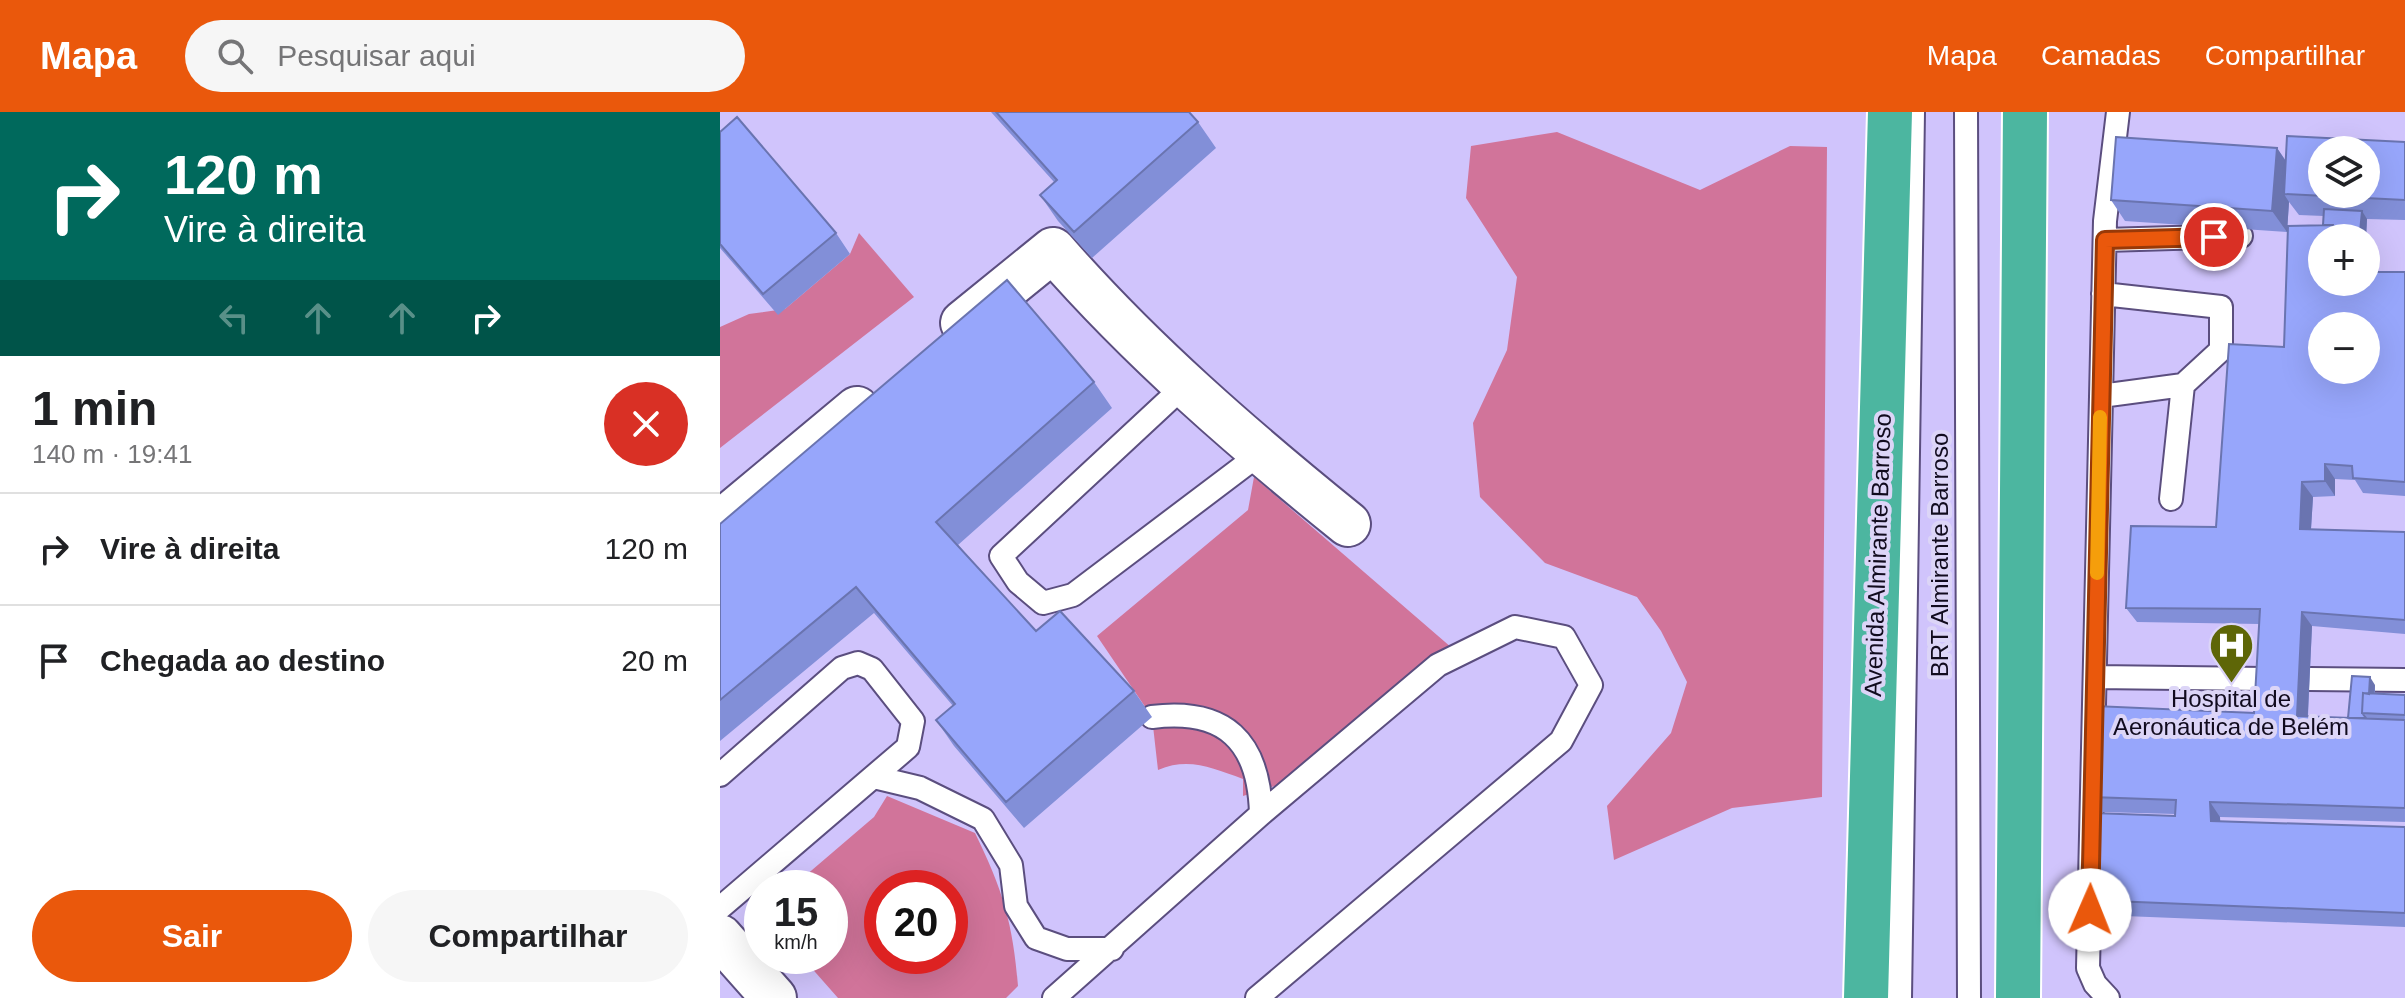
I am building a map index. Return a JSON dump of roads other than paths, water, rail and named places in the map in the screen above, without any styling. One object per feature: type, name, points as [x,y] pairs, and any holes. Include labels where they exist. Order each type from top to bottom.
[{"type":"highway","name":"Avenida Almirante Barroso","points":[[1866,998],[1890,112]]},
{"type":"highway","points":[[2018,998],[2025,112]]},
{"type":"street","points":[[934,346],[1053,250],[1085,287],[1186,384],[1261,453],[1348,524]]},
{"type":"street","points":[[720,523],[887,385]]},
{"type":"street","points":[[720,937],[774,998]]},
{"type":"lane","name":"BRT Almirante Barroso","points":[[1900,998],[1913,112]]},
{"type":"lane","name":"BRT Almirante Barroso","points":[[1966,112],[1969,998]]},
{"type":"lane","points":[[2108,998],[2095,984],[2088,968],[2103,294],[2105,240],[2118,112]]},
{"type":"lane","points":[[2105,240],[2241,236]]},
{"type":"lane","points":[[2101,396],[2183,385],[2221,350],[2221,307],[2103,294]]},
{"type":"lane","points":[[1186,384],[1001,556],[1018,582],[1043,603],[1073,595],[1261,453]]},
{"type":"lane","points":[[2171,499],[2183,385]]},
{"type":"lane","points":[[1054,998],[1261,814],[1438,665],[1515,627],[1564,637],[1591,685],[1561,741],[1257,998]]},
{"type":"lane","points":[[720,775],[842,668],[858,663],[872,669],[913,721],[908,747],[720,908]]},
{"type":"lane","points":[[2095,677],[2265,679]]},
{"type":"lane","points":[[2309,679],[2405,680]]},
{"type":"lane","points":[[1152,717],[1186,712],[1223,726],[1251,754],[1260,783],[1261,814]]},
{"type":"lane","points":[[874,777],[920,788],[983,819],[1011,865],[1016,906],[1036,938],[1067,949],[1112,949]]},
{"type":"place","name":"Hospital de Aeronáutica de Belém","points":[[2231,684]]}]
